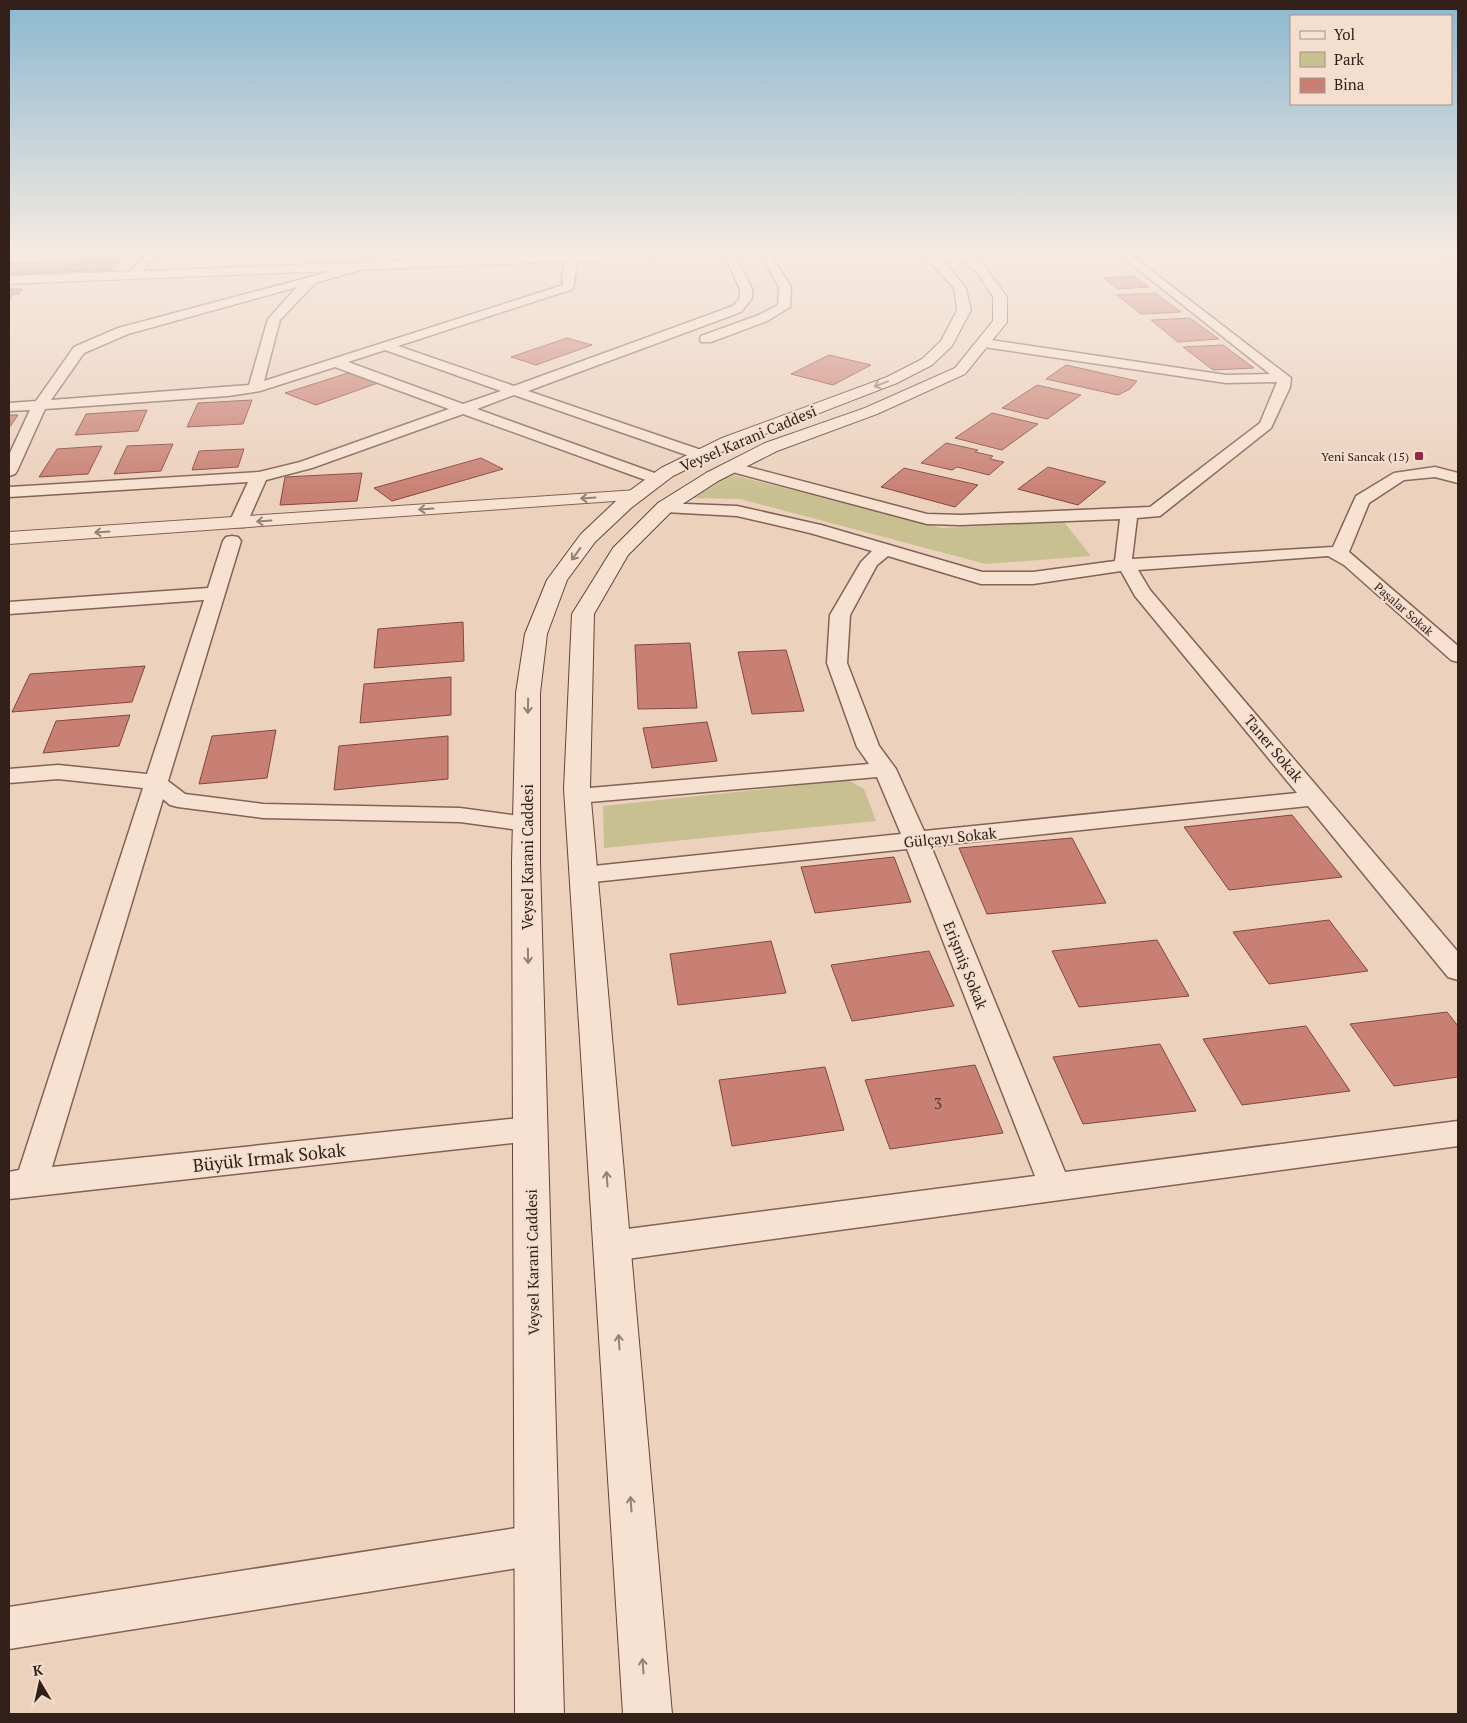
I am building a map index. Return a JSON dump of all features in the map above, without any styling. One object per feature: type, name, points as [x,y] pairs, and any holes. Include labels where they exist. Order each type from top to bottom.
[{"type":"main road","name":"Veysel Karani Caddesi","points":[[539,1714],[527,824],[528,693],[536,634],[557,580],[588,538],[612,515],[667,472],[728,442],[892,380],[926,362],[947,343],[952,332]]},
{"type":"main road","name":"Veysel Karani Caddesi","points":[[647,1714],[578,796],[583,614],[620,552],[665,507],[731,467],[771,447],[871,411],[960,371],[992,332]]},
{"type":"main road","points":[[9,556],[647,487]]},
{"type":"main road","points":[[583,517],[612,515]]},
{"type":"main road","points":[[9,538],[495,523]]},
{"type":"street","points":[[9,471],[40,405],[79,350],[119,332]]},
{"type":"street","points":[[255,388],[270,332]]},
{"type":"street","points":[[9,407],[228,392],[255,388],[427,332]]},
{"type":"street","points":[[9,492],[259,477],[306,465],[673,332]]},
{"type":"street","points":[[690,345],[724,332]]},
{"type":"street","points":[[1225,332],[1284,378]]},
{"type":"street","points":[[984,343],[1226,380],[1284,378]]},
{"type":"street","points":[[385,346],[701,455]]},
{"type":"street","points":[[334,362],[465,409],[647,487]]},
{"type":"street","points":[[731,467],[927,519],[961,520],[1154,512],[1266,425],[1283,388],[1284,378]]},
{"type":"street","points":[[542,400],[561,393]]},
{"type":"street","points":[[665,507],[737,511],[815,529],[981,578],[1033,578],[1127,565],[1300,552],[1328,551],[1344,557],[1362,500],[1369,495],[1400,476],[1435,472],[1458,478]]},
{"type":"street","points":[[20,1184],[156,782],[235,532],[259,477]]},
{"type":"street","name":"Taner Sokak","points":[[1129,514],[1124,559],[1142,592],[1458,970]]},
{"type":"street","name":"Erişmiş Sokak","points":[[886,549],[870,562],[840,615],[836,663],[868,747],[885,769],[916,840],[1055,1187]]},
{"type":"street","name":"Paşalar Sokak","points":[[1344,557],[1458,656]]},
{"type":"street","points":[[9,608],[216,593]]},
{"type":"street","points":[[578,796],[885,769]]},
{"type":"street","points":[[9,776],[58,772],[156,782],[178,800],[263,811],[460,815],[527,824]]},
{"type":"street","name":"Gülçayı Sokak","points":[[584,875],[1315,798]]},
{"type":"street","name":"Büyük Irmak Sokak","points":[[20,1184],[530,1129]]},
{"type":"street","points":[[612,1246],[1458,1134]]},
{"type":"street","points":[[9,1628],[536,1545]]},
{"type":"green space","points":[[730,474],[942,528],[1064,522],[1091,556],[986,564],[740,499],[690,498],[714,480]]},
{"type":"green space","points":[[848,780],[864,789],[876,821],[604,848],[603,806]]},
{"type":"building","points":[[1166,332],[1210,332],[1219,339],[1178,342]]},
{"type":"building","points":[[567,338],[592,345],[536,365],[511,357]]},
{"type":"building","points":[[1223,345],[1254,368],[1213,370],[1183,347]]},
{"type":"building","points":[[829,355],[871,365],[833,385],[791,374]]},
{"type":"building","points":[[1066,365],[1137,381],[1130,389],[1118,395],[1046,379]]},
{"type":"building","points":[[348,373],[378,383],[316,405],[285,393]]},
{"type":"building","points":[[1037,385],[1081,395],[1047,419],[1002,408]]},
{"type":"building","points":[[252,400],[243,424],[187,427],[198,403]]},
{"type":"building","points":[[147,410],[138,431],[75,435],[86,414]]},
{"type":"building","points":[[992,413],[1038,424],[1002,450],[955,438]]},
{"type":"building","points":[[9,415],[18,415],[9,428]]},
{"type":"building","points":[[946,443],[978,450],[975,452],[993,456],[990,459],[1004,462],[989,475],[957,467],[952,470],[921,463]]},
{"type":"building","points":[[173,444],[161,471],[114,474],[127,446]]},
{"type":"building","points":[[102,446],[88,474],[39,477],[57,449]]},
{"type":"building","points":[[244,449],[238,467],[192,470],[199,451]]},
{"type":"building","points":[[481,458],[503,469],[392,501],[374,488]]},
{"type":"building","points":[[1048,467],[1106,482],[1078,505],[1018,489]]},
{"type":"building","points":[[904,468],[978,485],[955,507],[881,487]]},
{"type":"building","points":[[362,473],[357,501],[280,505],[285,477]]},
{"type":"building","points":[[463,622],[464,661],[374,668],[378,629]]},
{"type":"building","points":[[690,643],[697,708],[638,709],[635,645]]},
{"type":"building","points":[[786,650],[804,711],[752,714],[738,652]]},
{"type":"building","points":[[145,666],[132,702],[12,712],[30,674]]},
{"type":"building","points":[[451,677],[451,715],[360,723],[364,684]]},
{"type":"building","points":[[130,715],[119,746],[43,753],[56,721]]},
{"type":"building","points":[[707,722],[717,761],[652,768],[643,728]]},
{"type":"building","points":[[276,730],[267,778],[199,784],[212,736]]},
{"type":"building","points":[[448,736],[448,779],[334,790],[339,746]]},
{"type":"building","points":[[1292,815],[1342,877],[1229,890],[1184,827]]},
{"type":"building","points":[[1072,838],[1106,903],[987,914],[959,848]]},
{"type":"building","points":[[894,857],[911,902],[815,913],[801,867]]},
{"type":"building","points":[[1329,920],[1368,971],[1269,984],[1233,932]]},
{"type":"building","points":[[1157,940],[1189,996],[1079,1007],[1052,951]]},
{"type":"building","points":[[771,941],[786,993],[678,1005],[670,954]]},
{"type":"building","points":[[929,951],[954,1006],[852,1021],[831,965]]},
{"type":"building","points":[[1447,1012],[1458,1026],[1458,1077],[1394,1086],[1350,1024]]},
{"type":"building","points":[[1306,1026],[1350,1091],[1242,1105],[1203,1039]]},
{"type":"building","points":[[1160,1044],[1196,1111],[1083,1124],[1053,1057]]},
{"type":"building","points":[[975,1065],[1003,1133],[890,1149],[865,1080]]},
{"type":"building","points":[[825,1067],[844,1130],[732,1146],[719,1080]]},
{"type":"place","name":"Yeni Sancak (15)","points":[[1419,456]]}]
